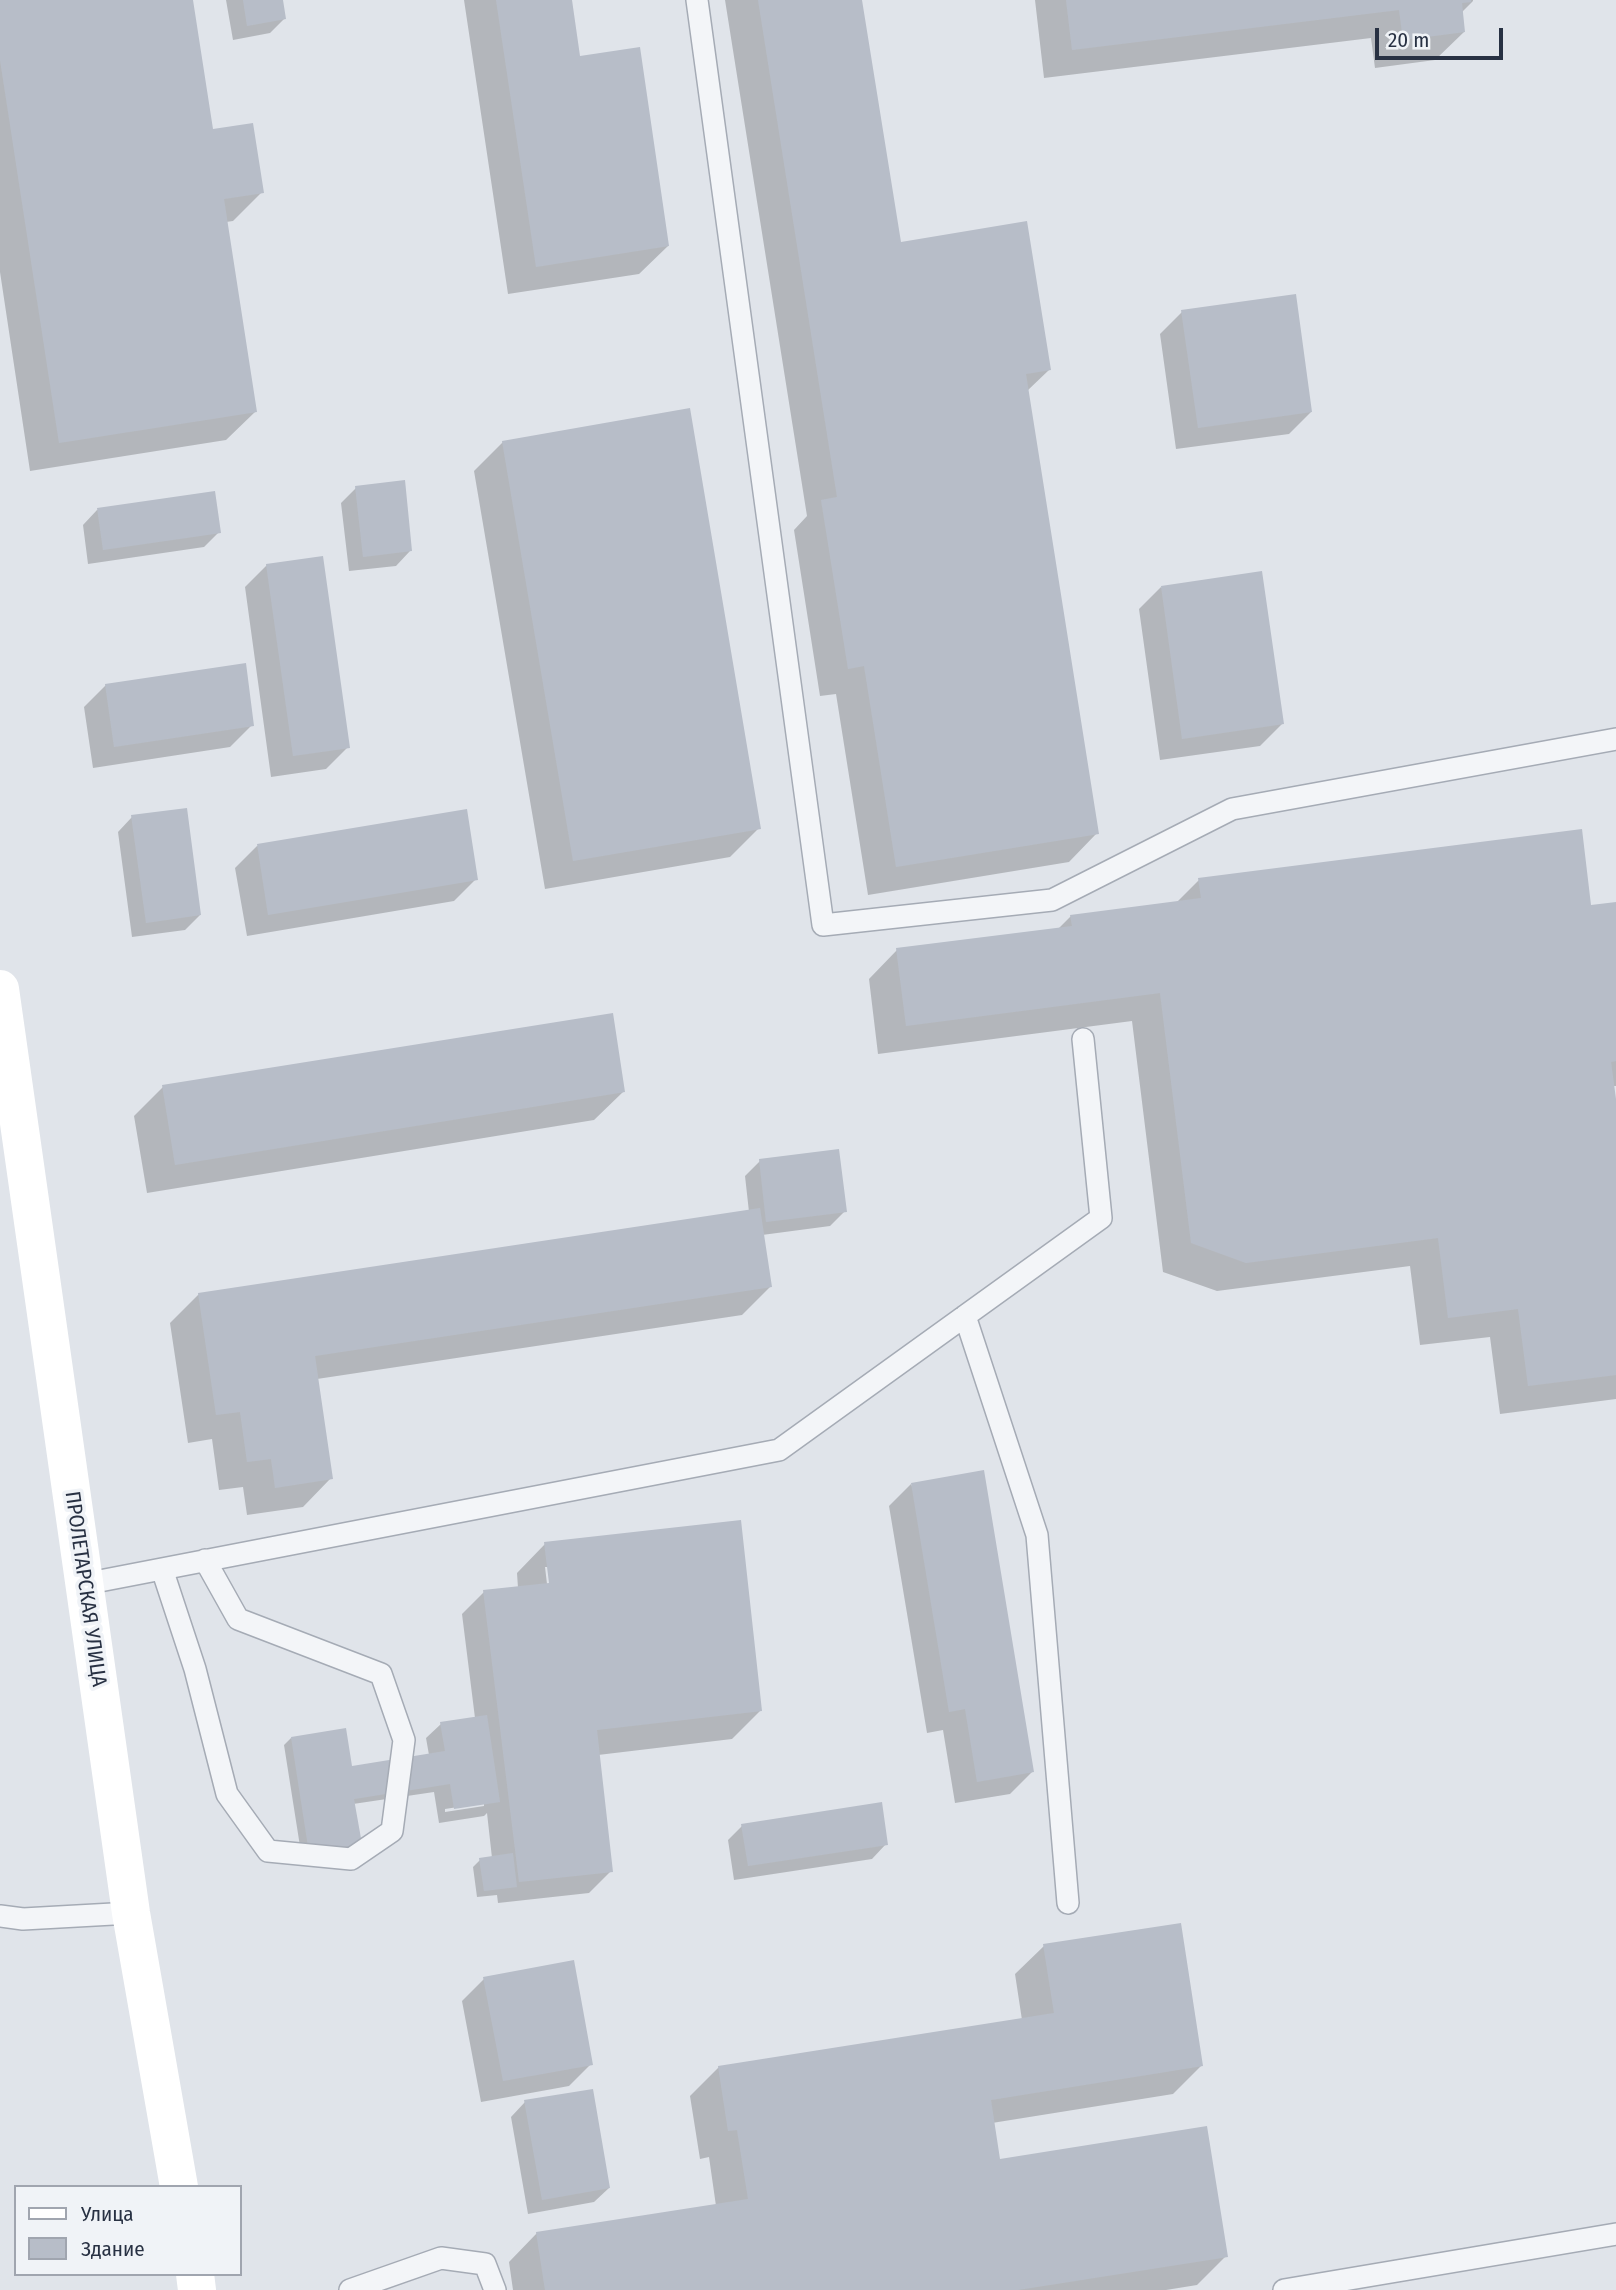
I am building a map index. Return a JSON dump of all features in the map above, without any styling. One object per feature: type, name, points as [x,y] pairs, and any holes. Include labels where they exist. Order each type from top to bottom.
[{"type":"street","name":"ПРОЛЕТАРСКАЯ УЛИЦА","points":[[1,1004],[131,1913],[179,2185]]},
{"type":"lane","points":[[697,0],[823,925],[1052,900],[1231,809],[1616,739]]},
{"type":"lane","points":[[84,1584],[779,1450],[1101,1218],[1083,1039]]},
{"type":"lane","points":[[965,1316],[1037,1535],[1068,1903]]},
{"type":"lane","points":[[162,1569],[195,1669],[227,1794],[268,1851],[351,1859],[391,1831],[404,1741],[381,1674],[238,1619],[205,1560]]},
{"type":"lane","points":[[0,1916],[23,1919],[131,1913]]},
{"type":"lane","points":[[1284,2290],[1616,2234]]},
{"type":"lane","points":[[350,2290],[441,2259],[485,2264],[495,2290]]},
{"type":"building","points":[[0,0],[193,0],[213,129],[253,123],[264,193],[224,199],[257,412],[59,443],[0,60]]},
{"type":"building","points":[[243,0],[283,0],[286,19],[247,26]]},
{"type":"building","points":[[496,0],[572,0],[580,56],[640,47],[669,246],[536,267]]},
{"type":"building","points":[[758,0],[862,0],[901,242],[1027,221],[1051,370],[1026,374],[1099,834],[896,867],[864,666],[848,669],[821,500],[837,497]]},
{"type":"building","points":[[1066,0],[1471,2],[1462,3],[1465,32],[1403,40],[1399,10],[1072,50]]},
{"type":"building","points":[[1296,294],[1312,412],[1198,428],[1181,310]]},
{"type":"building","points":[[690,408],[761,829],[573,861],[502,441]]},
{"type":"building","points":[[405,480],[412,551],[363,557],[355,486]]},
{"type":"building","points":[[215,491],[221,533],[103,550],[97,508]]},
{"type":"building","points":[[323,556],[350,748],[293,756],[266,564]]},
{"type":"building","points":[[1262,571],[1284,724],[1182,739],[1161,586]]},
{"type":"building","points":[[246,663],[254,726],[114,747],[105,684]]},
{"type":"building","points":[[187,808],[201,915],[146,923],[131,815]]},
{"type":"building","points":[[467,809],[478,880],[268,915],[257,844]]},
{"type":"building","points":[[1582,829],[1591,905],[1616,902],[1616,1061],[1611,1062],[1616,1099],[1616,1375],[1528,1386],[1518,1309],[1448,1318],[1438,1238],[1246,1263],[1191,1243],[1160,993],[906,1026],[896,948],[1072,926],[1070,915],[1201,898],[1198,878]]},
{"type":"building","points":[[613,1013],[625,1092],[175,1165],[162,1085]]},
{"type":"building","points":[[839,1149],[847,1212],[766,1222],[759,1159]]},
{"type":"building","points":[[760,1208],[772,1287],[315,1356],[333,1479],[275,1488],[271,1459],[247,1462],[240,1412],[216,1415],[198,1293]]},
{"type":"building","points":[[984,1470],[1034,1772],[977,1782],[965,1709],[949,1712],[911,1483]]},
{"type":"building","points":[[741,1520],[762,1711],[597,1730],[613,1872],[519,1882],[483,1590],[549,1583],[544,1542]]},
{"type":"building","points":[[487,1715],[500,1802],[454,1809],[450,1784],[354,1799],[362,1844],[309,1853],[291,1737],[346,1728],[352,1766],[445,1751],[440,1722]]},
{"type":"building","points":[[882,1802],[888,1845],[748,1866],[741,1824]]},
{"type":"building","points":[[513,1853],[517,1887],[484,1891],[479,1858]]},
{"type":"building","points":[[1181,1923],[1203,2066],[991,2100],[1000,2159],[1207,2126],[1228,2257],[1018,2290],[545,2290],[536,2232],[748,2199],[737,2130],[728,2131],[718,2066],[1054,2013],[1043,1944]]},
{"type":"building","points":[[574,1960],[593,2065],[503,2081],[483,1977]]},
{"type":"building","points":[[593,2089],[610,2188],[542,2200],[524,2100]]}]
